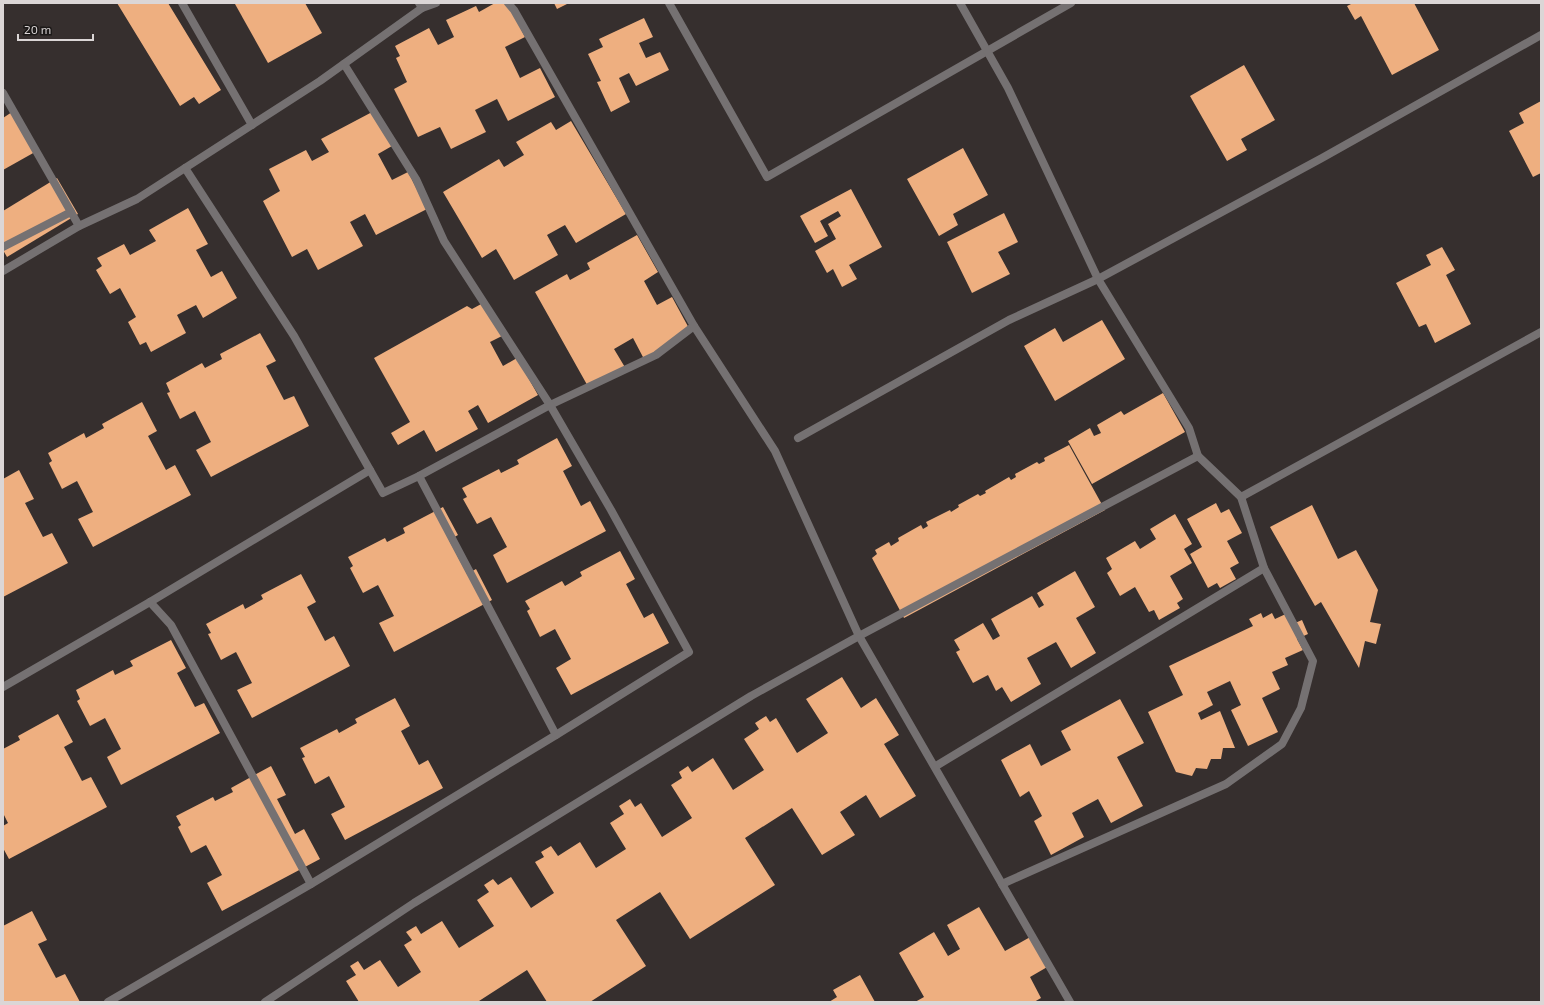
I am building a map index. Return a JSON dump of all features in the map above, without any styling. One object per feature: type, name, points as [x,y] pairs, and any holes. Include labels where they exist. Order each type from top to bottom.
[{"type":"street","points":[[182,3],[252,125]]},
{"type":"street","points":[[3,271],[79,226],[137,199],[344,64],[421,5],[436,3]]},
{"type":"street","points":[[508,3],[514,10],[694,326],[775,451],[859,636],[936,766],[1070,1002]]},
{"type":"street","points":[[669,3],[767,177],[1071,3]]},
{"type":"street","points":[[960,3],[1008,88],[1098,279],[1190,428],[1198,456],[1241,497],[1264,568],[1313,661],[1301,708],[1282,744],[1226,784],[1002,884]]},
{"type":"street","points":[[798,438],[1009,320],[1098,279],[1322,158],[1541,35]]},
{"type":"street","points":[[108,1002],[311,884],[689,652],[611,510],[550,405],[444,241],[416,179],[344,64]]},
{"type":"street","points":[[3,93],[79,226]]},
{"type":"street","points":[[185,168],[294,336],[383,493],[419,476],[550,405],[656,355],[694,326]]},
{"type":"street","points":[[3,247],[71,212]]},
{"type":"street","points":[[1241,497],[1541,332]]},
{"type":"street","points":[[265,1002],[414,903],[751,696],[859,636],[1198,456]]},
{"type":"street","points":[[3,687],[150,602],[370,470]]},
{"type":"street","points":[[419,476],[556,735]]},
{"type":"street","points":[[936,766],[1264,568]]},
{"type":"street","points":[[150,602],[171,626],[311,884]]},
{"type":"building","points":[[117,3],[168,3],[221,90],[199,104],[194,97],[180,106]]},
{"type":"building","points":[[305,3],[322,33],[268,63],[235,4]]},
{"type":"building","points":[[495,3],[508,3],[525,37],[505,47],[520,78],[540,68],[555,97],[508,121],[497,99],[475,110],[486,132],[451,149],[440,127],[418,137],[394,89],[407,82],[396,58],[400,56],[395,46],[429,28],[438,45],[454,37],[446,20],[476,6],[479,12]]},
{"type":"building","points":[[554,3],[569,3],[557,9]]},
{"type":"building","points":[[1353,3],[1414,3],[1439,50],[1392,75],[1361,16],[1355,20],[1347,6]]},
{"type":"building","points":[[644,18],[653,37],[639,43],[646,58],[660,52],[669,70],[636,86],[629,73],[619,78],[630,102],[611,112],[597,82],[601,81],[588,54],[603,47],[599,39]]},
{"type":"building","points":[[1244,65],[1275,120],[1241,139],[1247,150],[1227,161],[1190,96]]},
{"type":"building","points":[[1541,101],[1541,173],[1533,177],[1509,131],[1524,123],[1519,113]]},
{"type":"building","points":[[374,111],[392,146],[378,154],[392,180],[408,172],[427,209],[376,235],[365,214],[350,222],[363,246],[318,270],[307,249],[292,257],[263,201],[280,191],[269,169],[306,150],[312,161],[329,152],[321,139]]},
{"type":"building","points":[[12,112],[35,152],[3,170],[3,118]]},
{"type":"building","points":[[571,121],[626,214],[576,243],[565,225],[547,235],[558,255],[514,280],[496,249],[482,258],[443,192],[499,159],[504,167],[524,155],[516,142],[551,122],[556,130]]},
{"type":"building","points":[[963,148],[988,195],[953,214],[958,225],[939,236],[907,179]]},
{"type":"building","points":[[57,178],[78,214],[7,257],[3,250],[3,211]]},
{"type":"building","points":[[851,189],[882,247],[849,265],[857,279],[842,287],[833,269],[827,273],[815,251],[836,239],[828,224],[841,216],[838,211],[820,221],[828,236],[815,243],[800,216]]},
{"type":"building","points":[[188,208],[208,244],[196,250],[211,277],[222,271],[237,298],[203,318],[196,305],[177,315],[186,333],[151,352],[146,342],[140,345],[128,322],[136,317],[120,288],[110,294],[96,270],[102,266],[97,258],[124,244],[130,255],[156,241],[149,230]]},
{"type":"building","points":[[1004,213],[1018,242],[998,252],[1010,274],[972,293],[947,242]]},
{"type":"building","points":[[637,235],[658,272],[644,281],[657,305],[672,297],[691,332],[644,359],[633,338],[614,349],[626,369],[590,390],[535,292],[567,274],[570,280],[590,269],[587,263]]},
{"type":"building","points":[[1442,247],[1455,270],[1446,275],[1471,324],[1435,343],[1426,324],[1419,327],[1396,283],[1431,265],[1426,255]]},
{"type":"building","points":[[483,303],[502,336],[490,342],[503,366],[517,358],[538,395],[488,423],[478,405],[468,411],[478,429],[436,452],[424,430],[398,445],[391,433],[410,422],[374,358],[467,306],[472,309]]},
{"type":"building","points":[[1102,320],[1125,359],[1055,401],[1024,346],[1055,328],[1063,342]]},
{"type":"building","points":[[260,333],[276,361],[266,366],[284,400],[294,396],[309,426],[211,477],[196,450],[211,442],[195,411],[180,419],[167,393],[170,392],[166,383],[202,363],[205,368],[222,359],[220,354]]},
{"type":"building","points":[[1163,393],[1185,432],[1092,484],[1068,441],[1090,428],[1094,436],[1101,433],[1097,425],[1121,411],[1124,415]]},
{"type":"building","points":[[142,402],[157,431],[148,436],[166,470],[175,465],[191,495],[93,547],[78,519],[93,512],[77,481],[62,489],[49,463],[52,461],[48,453],[84,433],[86,438],[104,428],[102,424]]},
{"type":"building","points":[[557,438],[572,466],[563,471],[581,506],[590,501],[606,531],[507,583],[493,555],[507,547],[491,517],[477,524],[463,499],[467,497],[462,488],[499,469],[501,473],[519,464],[517,460]]},
{"type":"building","points":[[1069,445],[1105,510],[904,618],[872,558],[877,554],[875,550],[889,542],[891,546],[899,541],[898,538],[921,525],[923,529],[928,526],[926,522],[950,510],[951,512],[959,507],[958,505],[978,494],[980,496],[986,493],[985,491],[1009,477],[1011,480],[1016,477],[1015,474],[1037,462],[1039,464],[1045,461],[1044,458]]},
{"type":"building","points":[[19,470],[34,499],[25,503],[43,537],[52,533],[68,563],[3,597],[3,479]]},
{"type":"building","points":[[1216,503],[1221,513],[1229,509],[1242,533],[1227,541],[1239,563],[1230,568],[1236,579],[1220,588],[1217,583],[1208,588],[1190,554],[1202,547],[1187,519]]},
{"type":"building","points":[[1312,505],[1338,559],[1356,550],[1378,590],[1370,622],[1381,624],[1376,644],[1365,641],[1359,668],[1321,602],[1315,606],[1270,527]]},
{"type":"building","points":[[443,507],[458,535],[449,540],[467,574],[476,569],[492,600],[394,652],[379,623],[394,616],[378,585],[363,593],[350,568],[353,566],[348,557],[385,538],[387,542],[405,533],[403,528]]},
{"type":"building","points":[[1175,514],[1192,544],[1184,549],[1192,563],[1170,576],[1183,599],[1177,603],[1180,608],[1159,620],[1154,610],[1149,612],[1135,587],[1120,596],[1107,573],[1112,569],[1106,558],[1135,541],[1140,549],[1156,539],[1150,529]]},
{"type":"building","points":[[620,551],[635,579],[626,584],[644,618],[653,613],[669,643],[571,695],[556,668],[571,659],[555,629],[540,637],[527,611],[530,609],[525,601],[562,581],[565,586],[582,576],[580,572]]},
{"type":"building","points":[[1075,571],[1095,607],[1076,618],[1096,653],[1071,668],[1056,642],[1027,658],[1041,684],[1011,702],[1002,687],[996,691],[988,675],[973,683],[956,652],[960,650],[954,640],[983,623],[993,640],[1000,636],[991,619],[1032,596],[1039,608],[1044,605],[1037,593]]},
{"type":"building","points":[[301,574],[316,602],[307,607],[325,641],[334,636],[350,666],[252,718],[237,690],[252,683],[236,652],[221,660],[208,634],[211,633],[206,624],[243,604],[245,609],[263,599],[261,595]]},
{"type":"building","points":[[1290,612],[1295,623],[1302,620],[1308,634],[1297,639],[1303,650],[1285,658],[1288,665],[1272,672],[1280,689],[1262,698],[1278,732],[1248,746],[1231,710],[1241,705],[1230,681],[1207,692],[1213,705],[1198,713],[1201,720],[1220,711],[1235,748],[1223,748],[1221,759],[1211,759],[1207,769],[1196,768],[1192,776],[1176,772],[1148,712],[1183,695],[1169,666],[1253,626],[1249,619],[1261,613],[1263,618],[1272,613],[1275,619]]},
{"type":"building","points":[[171,640],[186,668],[177,673],[195,707],[204,703],[220,733],[121,785],[107,757],[121,749],[105,718],[90,726],[77,701],[80,699],[76,690],[113,670],[115,675],[133,666],[130,661]]},
{"type":"building","points":[[842,677],[861,708],[876,698],[899,735],[884,744],[916,796],[880,818],[866,795],[840,812],[855,835],[822,855],[792,808],[745,838],[775,885],[690,939],[660,892],[616,920],[646,966],[590,1002],[547,1002],[527,970],[479,1001],[480,1002],[359,1002],[346,981],[356,975],[350,966],[358,961],[364,970],[380,960],[398,987],[421,972],[404,945],[412,940],[406,932],[416,926],[421,934],[442,921],[459,948],[494,926],[477,900],[489,892],[484,885],[493,879],[498,885],[511,877],[531,908],[554,893],[535,862],[544,857],[541,852],[551,846],[558,856],[580,842],[596,868],[626,849],[610,823],[624,814],[619,806],[630,799],[635,807],[641,803],[662,837],[692,818],[671,785],[682,778],[679,772],[688,766],[692,772],[713,758],[733,790],[764,770],[744,739],[759,729],[755,723],[766,716],[770,722],[776,718],[797,753],[828,733],[806,699]]},
{"type":"building","points":[[395,698],[410,726],[401,731],[419,765],[428,760],[443,788],[345,840],[331,814],[345,807],[329,776],[315,784],[302,758],[305,757],[300,748],[337,729],[339,733],[357,723],[355,719]]},
{"type":"building","points":[[1120,699],[1144,743],[1117,757],[1143,806],[1111,823],[1098,799],[1072,813],[1084,837],[1051,855],[1034,821],[1042,816],[1029,791],[1020,797],[1001,760],[1030,744],[1041,766],[1071,750],[1061,731]]},
{"type":"building","points":[[58,714],[73,742],[64,747],[82,781],[91,777],[107,807],[9,859],[3,848],[3,826],[8,823],[3,813],[3,749],[20,740],[18,736]]},
{"type":"building","points":[[271,766],[286,795],[277,799],[295,834],[304,829],[320,859],[222,911],[207,883],[222,875],[206,845],[191,853],[178,827],[181,825],[176,816],[213,797],[215,801],[233,792],[231,788]]},
{"type":"building","points":[[979,907],[1005,951],[1032,936],[1049,966],[1030,977],[1041,998],[1034,1002],[915,1002],[924,997],[899,953],[934,932],[948,956],[960,949],[947,925]]},
{"type":"building","points":[[32,911],[47,940],[38,944],[56,978],[65,974],[80,1002],[3,1002],[3,926]]},
{"type":"building","points":[[860,975],[875,1002],[829,1002],[837,997],[833,990]]}]
